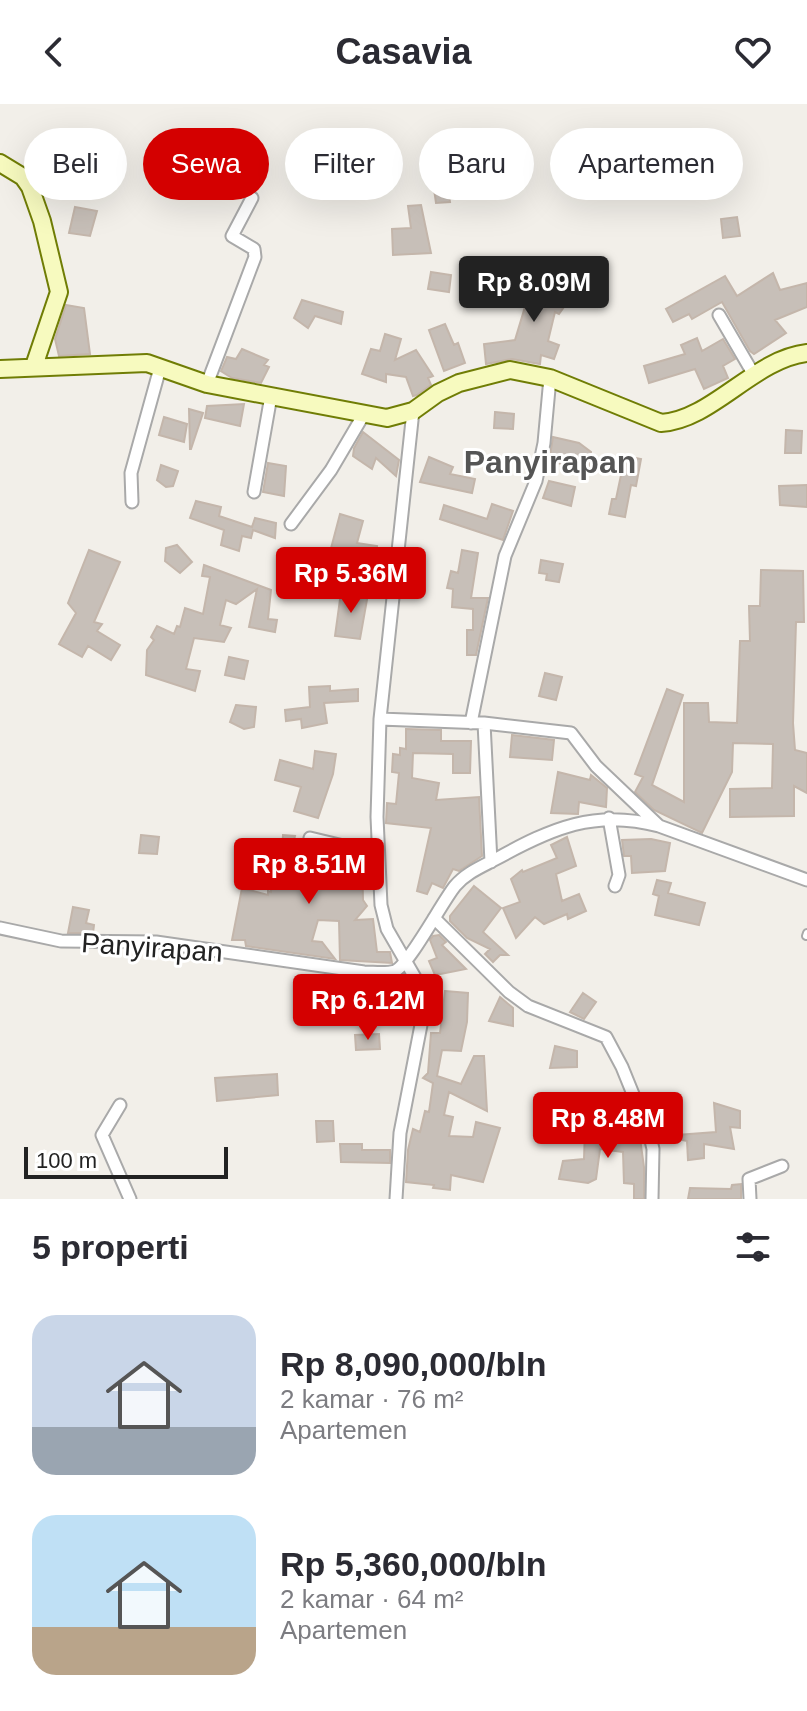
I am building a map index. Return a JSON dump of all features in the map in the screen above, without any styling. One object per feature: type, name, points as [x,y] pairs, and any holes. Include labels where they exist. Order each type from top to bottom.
[{"type":"street","points":[[0,163],[23,177],[30,187],[56,279],[58,300],[34,366]]},
{"type":"street","points":[[207,384],[255,257],[254,249],[232,236],[251,200]]},
{"type":"street","points":[[719,315],[754,375]]},
{"type":"street","points":[[0,369],[147,363],[207,384],[392,418],[413,411],[438,393],[510,370],[550,378],[661,423],[688,416],[754,375],[807,353]]},
{"type":"street","points":[[132,502],[131,473],[160,368]]},
{"type":"street","points":[[491,862],[478,723],[505,556],[536,481],[544,443],[550,378]]},
{"type":"street","points":[[254,492],[271,396]]},
{"type":"street","points":[[396,1199],[404,1107],[421,1025],[417,981],[387,929],[381,905],[377,854],[380,719],[413,411]]},
{"type":"street","points":[[291,524],[331,470],[364,414]]},
{"type":"street","points":[[380,719],[565,730],[571,733],[596,766],[659,826]]},
{"type":"street","points":[[407,960],[457,883],[552,830],[609,818],[659,826],[807,880]]},
{"type":"street","points":[[609,818],[619,875],[615,886]]},
{"type":"street","points":[[310,838],[377,854]]},
{"type":"street","points":[[434,918],[521,1001],[538,1012],[606,1037],[622,1067],[650,1136],[653,1149],[652,1199]]},
{"type":"street","name":"Panyirapan","points":[[0,928],[61,941],[167,943],[364,972],[396,970],[407,960]]},
{"type":"street","points":[[120,1105],[102,1135],[130,1199]]},
{"type":"street","points":[[750,1199],[749,1179],[782,1166]]},
{"type":"building","points":[[421,205],[431,253],[393,255],[392,229],[411,228],[408,206]]},
{"type":"building","points":[[75,207],[97,211],[90,236],[69,233]]},
{"type":"building","points":[[737,217],[740,236],[723,238],[721,219]]},
{"type":"building","points":[[540,261],[573,282],[559,300],[566,304],[559,314],[555,312],[548,341],[559,345],[554,359],[541,355],[540,364],[512,359],[486,364],[484,344],[515,340],[527,300],[532,302],[551,281],[534,273]]},
{"type":"building","points":[[506,266],[508,281],[483,285],[481,270]]},
{"type":"building","points":[[431,272],[451,275],[449,292],[428,289]]},
{"type":"building","points":[[773,273],[780,290],[807,283],[807,307],[775,320],[786,333],[754,354],[722,302],[692,319],[689,314],[673,322],[666,309],[725,276],[737,296]]},
{"type":"building","points":[[302,300],[343,312],[341,324],[315,316],[308,328],[294,318]]},
{"type":"building","points":[[66,305],[84,308],[90,354],[59,356],[55,339]]},
{"type":"building","points":[[445,324],[454,345],[458,343],[465,363],[444,371],[429,330]]},
{"type":"building","points":[[385,334],[401,339],[395,360],[416,350],[433,376],[428,378],[431,385],[417,395],[413,396],[406,377],[386,374],[386,382],[362,374],[371,349],[380,351]]},
{"type":"building","points":[[697,338],[702,351],[723,339],[735,359],[723,366],[728,378],[704,389],[695,369],[649,383],[644,366],[685,354],[681,345]]},
{"type":"building","points":[[242,349],[268,360],[264,365],[269,367],[261,383],[232,378],[221,371],[227,357],[236,359]]},
{"type":"building","points":[[244,404],[240,426],[205,418],[207,406]]},
{"type":"building","points":[[189,409],[203,413],[191,449],[190,449]]},
{"type":"building","points":[[495,412],[514,414],[513,429],[494,428]]},
{"type":"building","points":[[164,417],[187,424],[184,442],[159,435]]},
{"type":"building","points":[[786,430],[802,431],[801,453],[785,453]]},
{"type":"building","points":[[363,432],[399,460],[396,476],[376,458],[372,469],[353,456]]},
{"type":"building","points":[[553,437],[579,443],[591,452],[589,468],[549,462]]},
{"type":"building","points":[[625,456],[641,459],[636,486],[631,485],[625,517],[609,514],[612,499],[616,499]]},
{"type":"building","points":[[429,457],[453,467],[450,474],[475,479],[472,493],[420,482]]},
{"type":"building","points":[[268,463],[286,466],[284,496],[263,492]]},
{"type":"building","points":[[161,465],[178,471],[173,486],[166,487],[157,480]]},
{"type":"building","points":[[549,481],[575,487],[571,506],[543,498]]},
{"type":"building","points":[[807,485],[807,507],[780,505],[779,486]]},
{"type":"building","points":[[196,501],[221,507],[219,516],[252,527],[255,518],[276,523],[275,538],[253,530],[251,538],[242,536],[239,551],[221,545],[224,530],[190,518]]},
{"type":"building","points":[[492,504],[513,511],[503,540],[440,519],[444,505],[487,519]]},
{"type":"building","points":[[340,514],[363,521],[357,543],[377,546],[374,567],[329,556]]},
{"type":"building","points":[[177,545],[192,562],[180,573],[165,561],[166,548]]},
{"type":"building","points":[[89,550],[120,562],[94,622],[102,624],[97,631],[120,645],[111,660],[88,646],[82,657],[59,644],[76,613],[68,603]]},
{"type":"building","points":[[462,550],[478,553],[471,598],[488,598],[476,655],[467,655],[467,630],[473,630],[473,609],[452,607],[453,589],[447,588],[451,571],[458,573]]},
{"type":"building","points":[[306,551],[309,555],[327,560],[324,573],[310,569],[312,589],[306,595],[294,594],[297,574],[301,575]]},
{"type":"building","points":[[541,560],[563,564],[559,582],[546,580],[547,574],[539,573]]},
{"type":"building","points":[[204,565],[271,590],[268,619],[277,620],[275,632],[249,627],[257,589],[236,604],[226,600],[220,625],[231,628],[224,642],[194,638],[186,669],[200,671],[195,691],[146,675],[147,650],[154,640],[151,637],[157,626],[174,634],[177,626],[180,627],[185,608],[203,614],[210,577],[202,576]]},
{"type":"building","points":[[761,570],[803,571],[804,622],[796,622],[793,723],[795,750],[807,753],[807,793],[794,786],[794,816],[730,817],[730,789],[772,788],[773,744],[733,743],[732,772],[702,833],[654,810],[635,792],[643,777],[635,774],[667,689],[683,695],[652,785],[684,802],[684,703],[708,703],[709,722],[737,723],[740,641],[750,641],[749,606],[760,606]]},
{"type":"building","points":[[341,592],[368,594],[360,639],[335,636]]},
{"type":"building","points":[[229,657],[248,661],[244,679],[225,675]]},
{"type":"building","points":[[545,673],[562,677],[556,700],[539,696]]},
{"type":"building","points":[[330,686],[330,691],[358,689],[358,701],[324,703],[327,723],[302,728],[301,719],[286,721],[285,710],[310,707],[309,687]]},
{"type":"building","points":[[236,705],[256,707],[254,727],[244,729],[230,722]]},
{"type":"building","points":[[406,729],[441,730],[441,741],[471,741],[470,773],[453,773],[453,754],[413,753],[412,778],[439,783],[436,800],[479,797],[482,856],[459,871],[453,869],[443,888],[432,883],[427,894],[417,891],[431,828],[386,823],[387,803],[396,804],[399,773],[392,772],[393,754],[400,755],[400,748],[406,749]]},
{"type":"building","points":[[512,735],[554,740],[552,760],[510,757]]},
{"type":"building","points":[[315,751],[336,754],[333,774],[318,818],[294,811],[301,787],[275,780],[280,760],[313,769]]},
{"type":"building","points":[[558,772],[590,780],[591,775],[607,788],[606,807],[579,802],[578,814],[551,813]]},
{"type":"building","points":[[141,835],[159,837],[157,854],[139,853]]},
{"type":"building","points":[[283,835],[295,836],[294,840],[319,850],[362,859],[363,900],[367,906],[355,920],[373,919],[377,952],[390,952],[392,963],[340,960],[339,921],[318,920],[312,941],[322,942],[335,959],[246,946],[245,940],[232,940],[242,888],[268,895],[268,891],[271,892],[275,853],[282,852]]},
{"type":"building","points":[[567,837],[576,866],[556,874],[562,901],[579,894],[586,911],[568,919],[567,914],[544,924],[535,917],[516,938],[503,908],[520,902],[511,879],[522,870],[557,858],[551,845]]},
{"type":"building","points":[[651,839],[670,843],[665,871],[632,873],[631,856],[624,856],[622,840]]},
{"type":"building","points":[[657,880],[671,883],[668,893],[705,903],[699,925],[655,915],[659,896],[653,894]]},
{"type":"building","points":[[474,886],[501,908],[483,932],[508,955],[500,955],[493,962],[485,954],[490,949],[467,938],[450,921],[450,916]]},
{"type":"building","points":[[73,907],[89,910],[86,923],[94,925],[93,933],[68,933]]},
{"type":"building","points":[[439,935],[446,942],[442,945],[466,969],[435,975],[429,961],[437,958],[430,940]]},
{"type":"building","points":[[445,991],[468,993],[467,1022],[461,1051],[442,1050],[437,1076],[461,1084],[474,1056],[484,1056],[487,1111],[449,1092],[444,1115],[453,1117],[449,1136],[473,1137],[476,1122],[500,1128],[483,1182],[451,1175],[450,1190],[406,1182],[413,1129],[420,1132],[425,1111],[429,1112],[433,1083],[423,1078],[428,1073],[431,1033],[440,1033]]},
{"type":"building","points":[[583,993],[596,1002],[584,1019],[570,1012]]},
{"type":"building","points":[[500,997],[513,1008],[513,1026],[489,1021]]},
{"type":"building","points":[[379,1034],[380,1049],[356,1050],[355,1035]]},
{"type":"building","points":[[555,1046],[577,1051],[577,1067],[550,1068]]},
{"type":"building","points":[[277,1074],[278,1095],[217,1101],[215,1078]]},
{"type":"building","points":[[603,1099],[602,1102],[628,1105],[628,1117],[579,1125],[580,1116],[565,1120],[566,1102],[583,1108],[586,1100]]},
{"type":"building","points":[[714,1103],[740,1111],[740,1128],[730,1127],[734,1149],[704,1144],[704,1158],[688,1160],[687,1141],[677,1139],[677,1135],[716,1132]]},
{"type":"building","points":[[316,1121],[333,1121],[334,1141],[317,1142]]},
{"type":"building","points":[[585,1129],[640,1138],[644,1199],[634,1199],[634,1184],[624,1183],[623,1152],[600,1149],[596,1179],[588,1183],[559,1179],[563,1161],[584,1159]]},
{"type":"building","points":[[340,1144],[362,1144],[362,1150],[390,1150],[390,1163],[341,1162]]},
{"type":"building","points":[[741,1184],[741,1199],[688,1199],[690,1188],[731,1189],[732,1185]]},
{"type":"district","name":"Panyirapan","points":[[550,462]]}]
